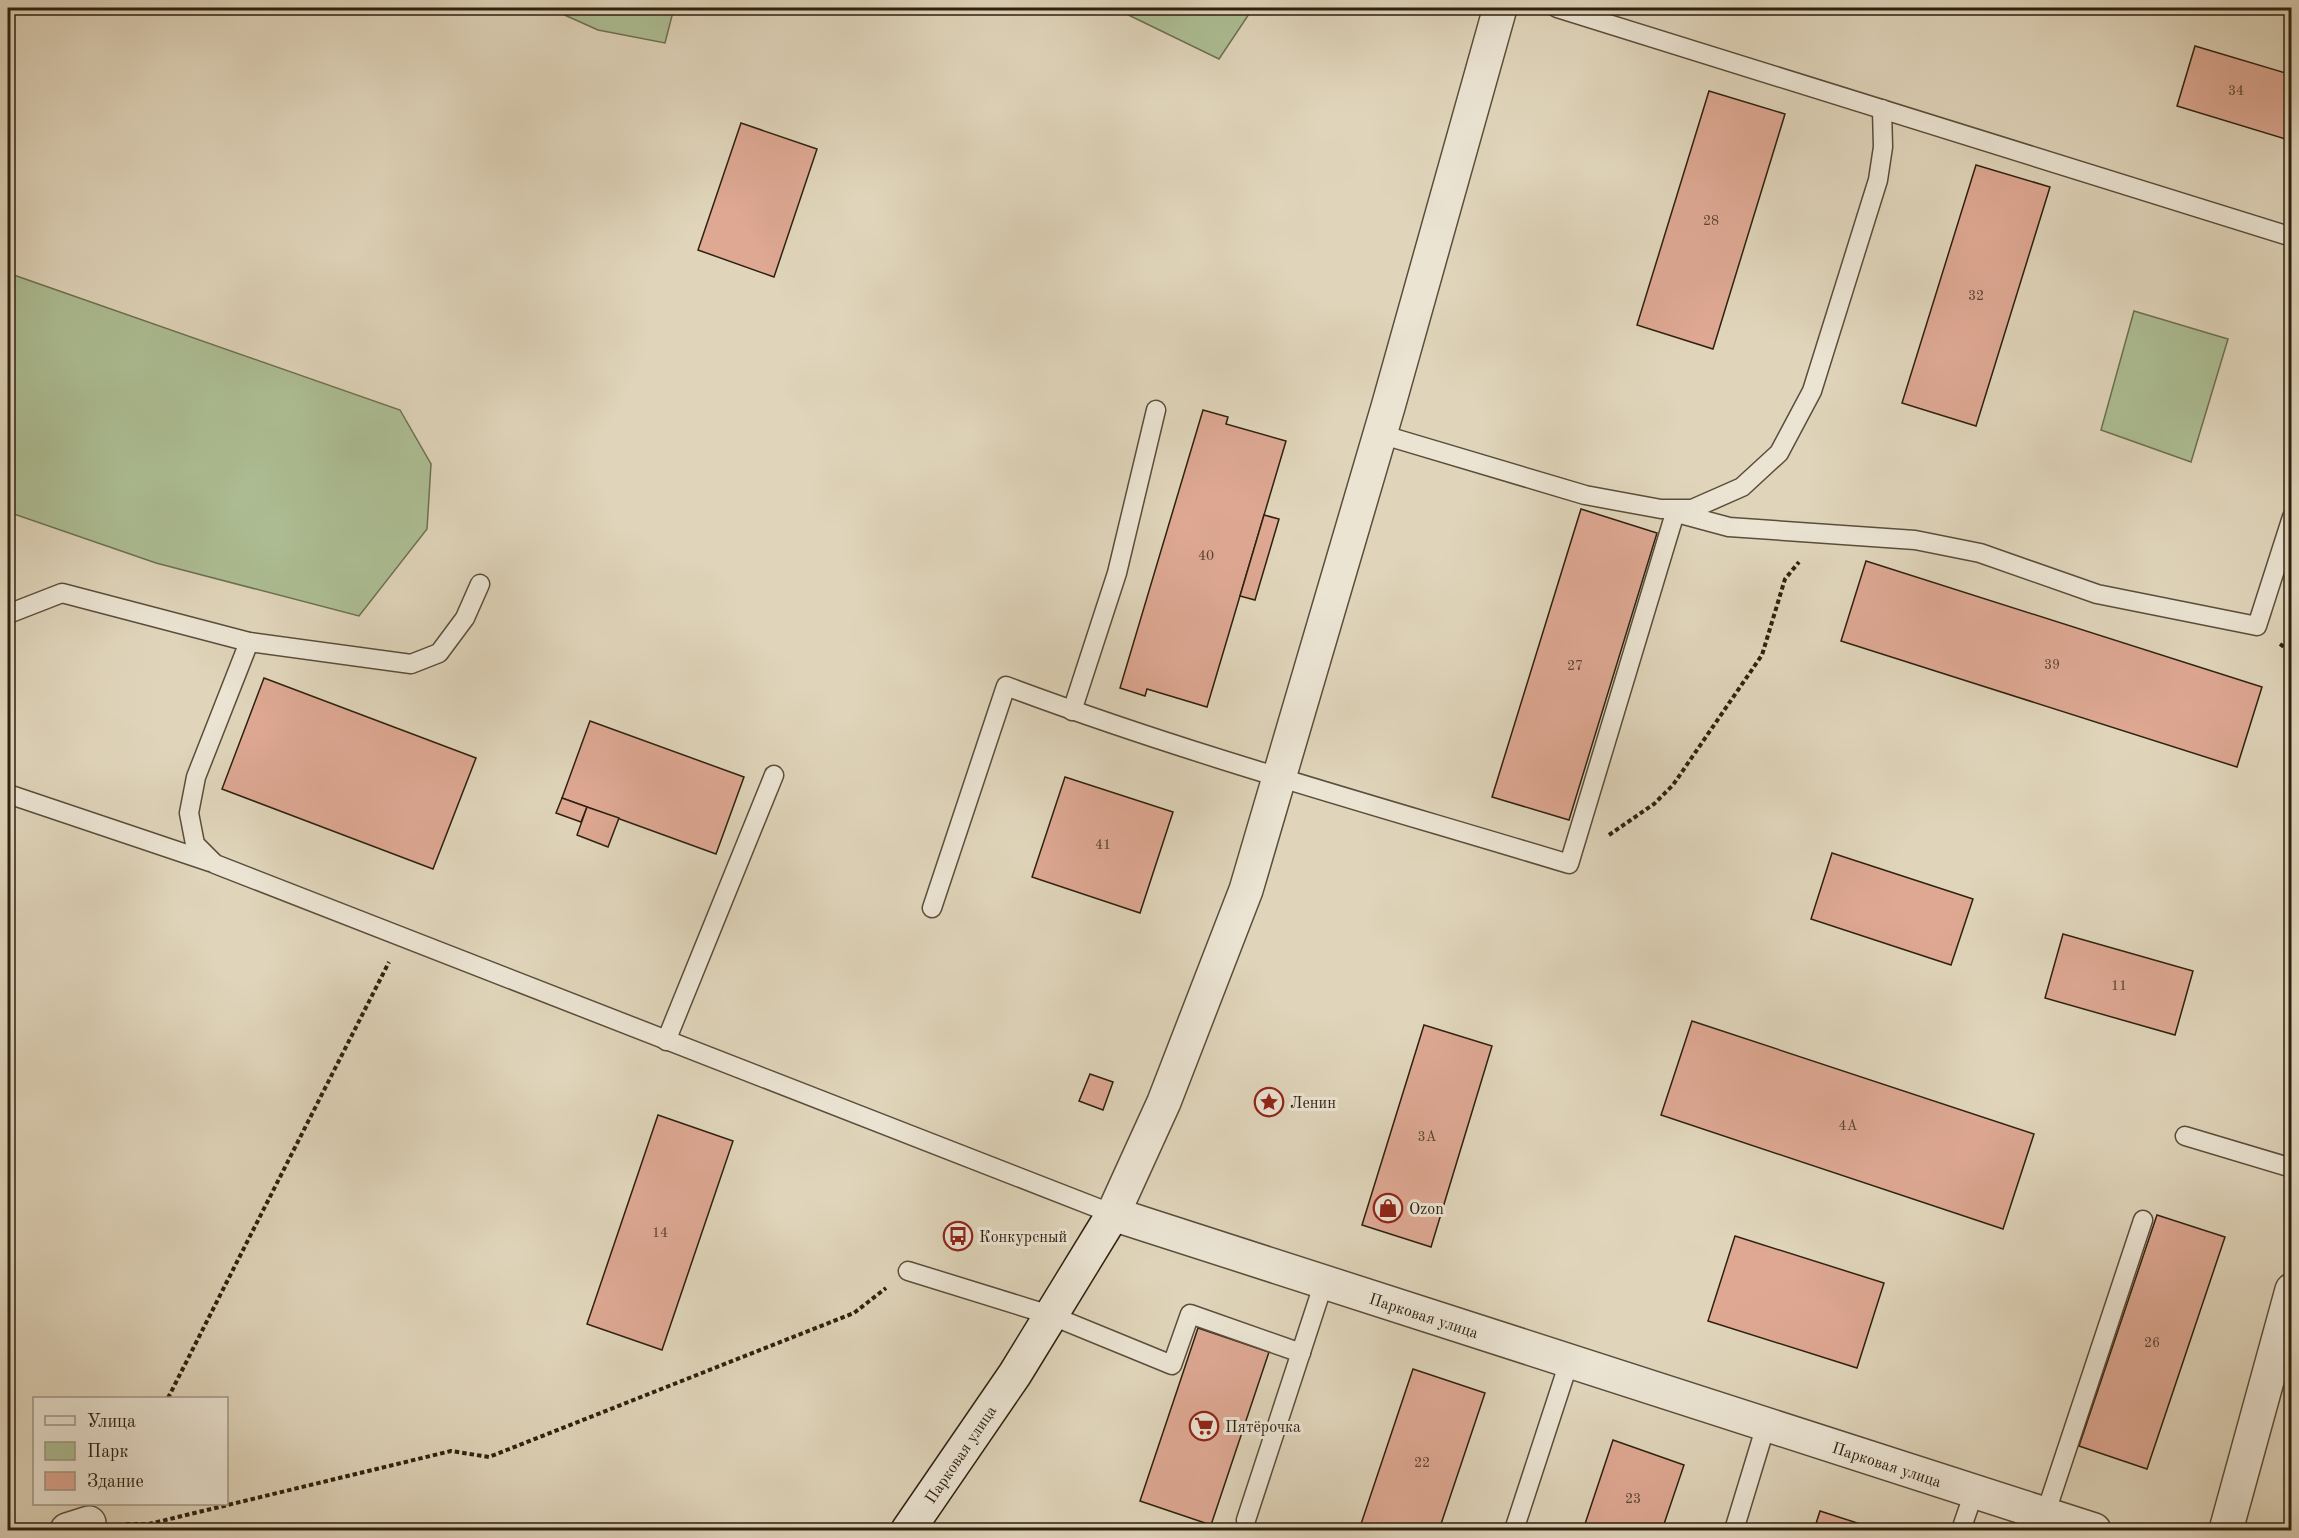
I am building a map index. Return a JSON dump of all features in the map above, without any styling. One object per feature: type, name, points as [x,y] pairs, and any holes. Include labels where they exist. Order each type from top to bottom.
[{"type":"street","points":[[1113,1214],[1164,1102],[1242,901],[1380,434],[1500,8]]},
{"type":"street","name":"Парковая улица","points":[[908,1530],[1015,1374],[1113,1214],[2094,1530]]},
{"type":"street","points":[[2226,1530],[2292,1290]]},
{"type":"lane","points":[[1557,8],[2292,237]]},
{"type":"lane","points":[[1668,511],[1692,509],[1742,487],[1779,453],[1812,391],[1878,180],[1883,147],[1882,109]]},
{"type":"lane","points":[[1072,711],[1117,573],[1156,410]]},
{"type":"lane","points":[[1380,434],[1585,495],[1668,511],[1729,527],[1915,540],[1980,553],[2097,594],[2258,626],[2292,518]]},
{"type":"lane","points":[[932,908],[1006,686],[1072,711],[1280,777],[1569,864],[1668,511]]},
{"type":"lane","points":[[8,614],[62,593],[249,642],[411,664],[439,653],[465,618],[480,584]]},
{"type":"lane","points":[[215,864],[195,844],[189,813],[196,777],[249,642]]},
{"type":"lane","points":[[666,1041],[774,775]]},
{"type":"lane","points":[[8,794],[215,864],[1113,1214]]},
{"type":"lane","points":[[2185,1136],[2292,1168]]},
{"type":"lane","points":[[2045,1515],[2143,1220]]},
{"type":"lane","points":[[908,1271],[1050,1315],[1172,1365],[1190,1314],[1301,1353]]},
{"type":"lane","points":[[1246,1520],[1324,1282]]},
{"type":"lane","points":[[1514,1530],[1569,1362]]},
{"type":"lane","points":[[1734,1530],[1766,1425]]},
{"type":"lane","points":[[1961,1530],[1974,1492]]},
{"type":"path","points":[[1569,864],[1654,804],[1673,785],[1762,655],[1785,579],[1822,533]]},
{"type":"path","points":[[169,1397],[401,937]]},
{"type":"path","points":[[228,1505],[451,1451],[489,1456],[854,1313],[908,1271]]},
{"type":"path","points":[[78,1527],[149,1524],[228,1505]]},
{"type":"green space","points":[[549,8],[674,8],[665,43],[598,30]]},
{"type":"green space","points":[[1114,8],[1253,8],[1219,59]]},
{"type":"green space","points":[[8,273],[400,410],[431,464],[427,529],[359,616],[156,563],[8,512]]},
{"type":"green space","points":[[2134,311],[2228,339],[2191,462],[2101,430]]},
{"type":"building","points":[[2195,46],[2292,75],[2292,141],[2177,106]]},
{"type":"building","points":[[1709,91],[1785,114],[1713,349],[1637,325]]},
{"type":"building","points":[[741,123],[817,149],[774,277],[698,250]]},
{"type":"building","points":[[1976,165],[2050,187],[1976,426],[1902,403]]},
{"type":"building","points":[[1203,410],[1228,417],[1226,424],[1286,441],[1207,707],[1147,689],[1145,696],[1120,688]]},
{"type":"building","points":[[1581,509],[1657,533],[1569,820],[1492,797]]},
{"type":"building","points":[[1264,515],[1279,519],[1255,600],[1240,596]]},
{"type":"building","points":[[1866,561],[2262,687],[2237,767],[1841,641]]},
{"type":"building","points":[[264,678],[476,758],[433,869],[222,789]]},
{"type":"building","points":[[590,721],[744,777],[716,854],[562,798]]},
{"type":"building","points":[[1065,777],[1173,812],[1140,913],[1032,877]]},
{"type":"building","points":[[562,798],[587,807],[581,822],[556,813]]},
{"type":"building","points":[[587,807],[619,818],[608,847],[577,835]]},
{"type":"building","points":[[1832,853],[1973,899],[1951,965],[1811,919]]},
{"type":"building","points":[[2063,934],[2193,971],[2175,1035],[2045,998]]},
{"type":"building","points":[[1692,1021],[2034,1134],[2003,1229],[1661,1115]]},
{"type":"building","points":[[1424,1025],[1492,1046],[1431,1247],[1362,1225]]},
{"type":"building","points":[[1090,1074],[1113,1082],[1103,1110],[1079,1101]]},
{"type":"building","points":[[658,1115],[733,1141],[662,1350],[587,1324]]},
{"type":"building","points":[[2157,1215],[2225,1237],[2147,1469],[2079,1446]]},
{"type":"building","points":[[1735,1236],[1884,1283],[1857,1368],[1708,1321]]},
{"type":"building","name":"Пятёрочка","points":[[1198,1328],[1269,1352],[1211,1525],[1140,1501]]},
{"type":"building","points":[[1413,1369],[1485,1393],[1439,1530],[1359,1530]]},
{"type":"building","points":[[1613,1440],[1684,1465],[1662,1530],[1583,1530]]},
{"type":"building","points":[[1820,1511],[1879,1530],[1814,1530]]},
{"type":"place","name":"Ленин","points":[[1269,1102]]},
{"type":"place","name":"Ozon","points":[[1388,1208]]},
{"type":"place","name":"Конкурсный","points":[[958,1236]]},
{"type":"place","name":"Пятёрочка","points":[[1204,1426]]}]
